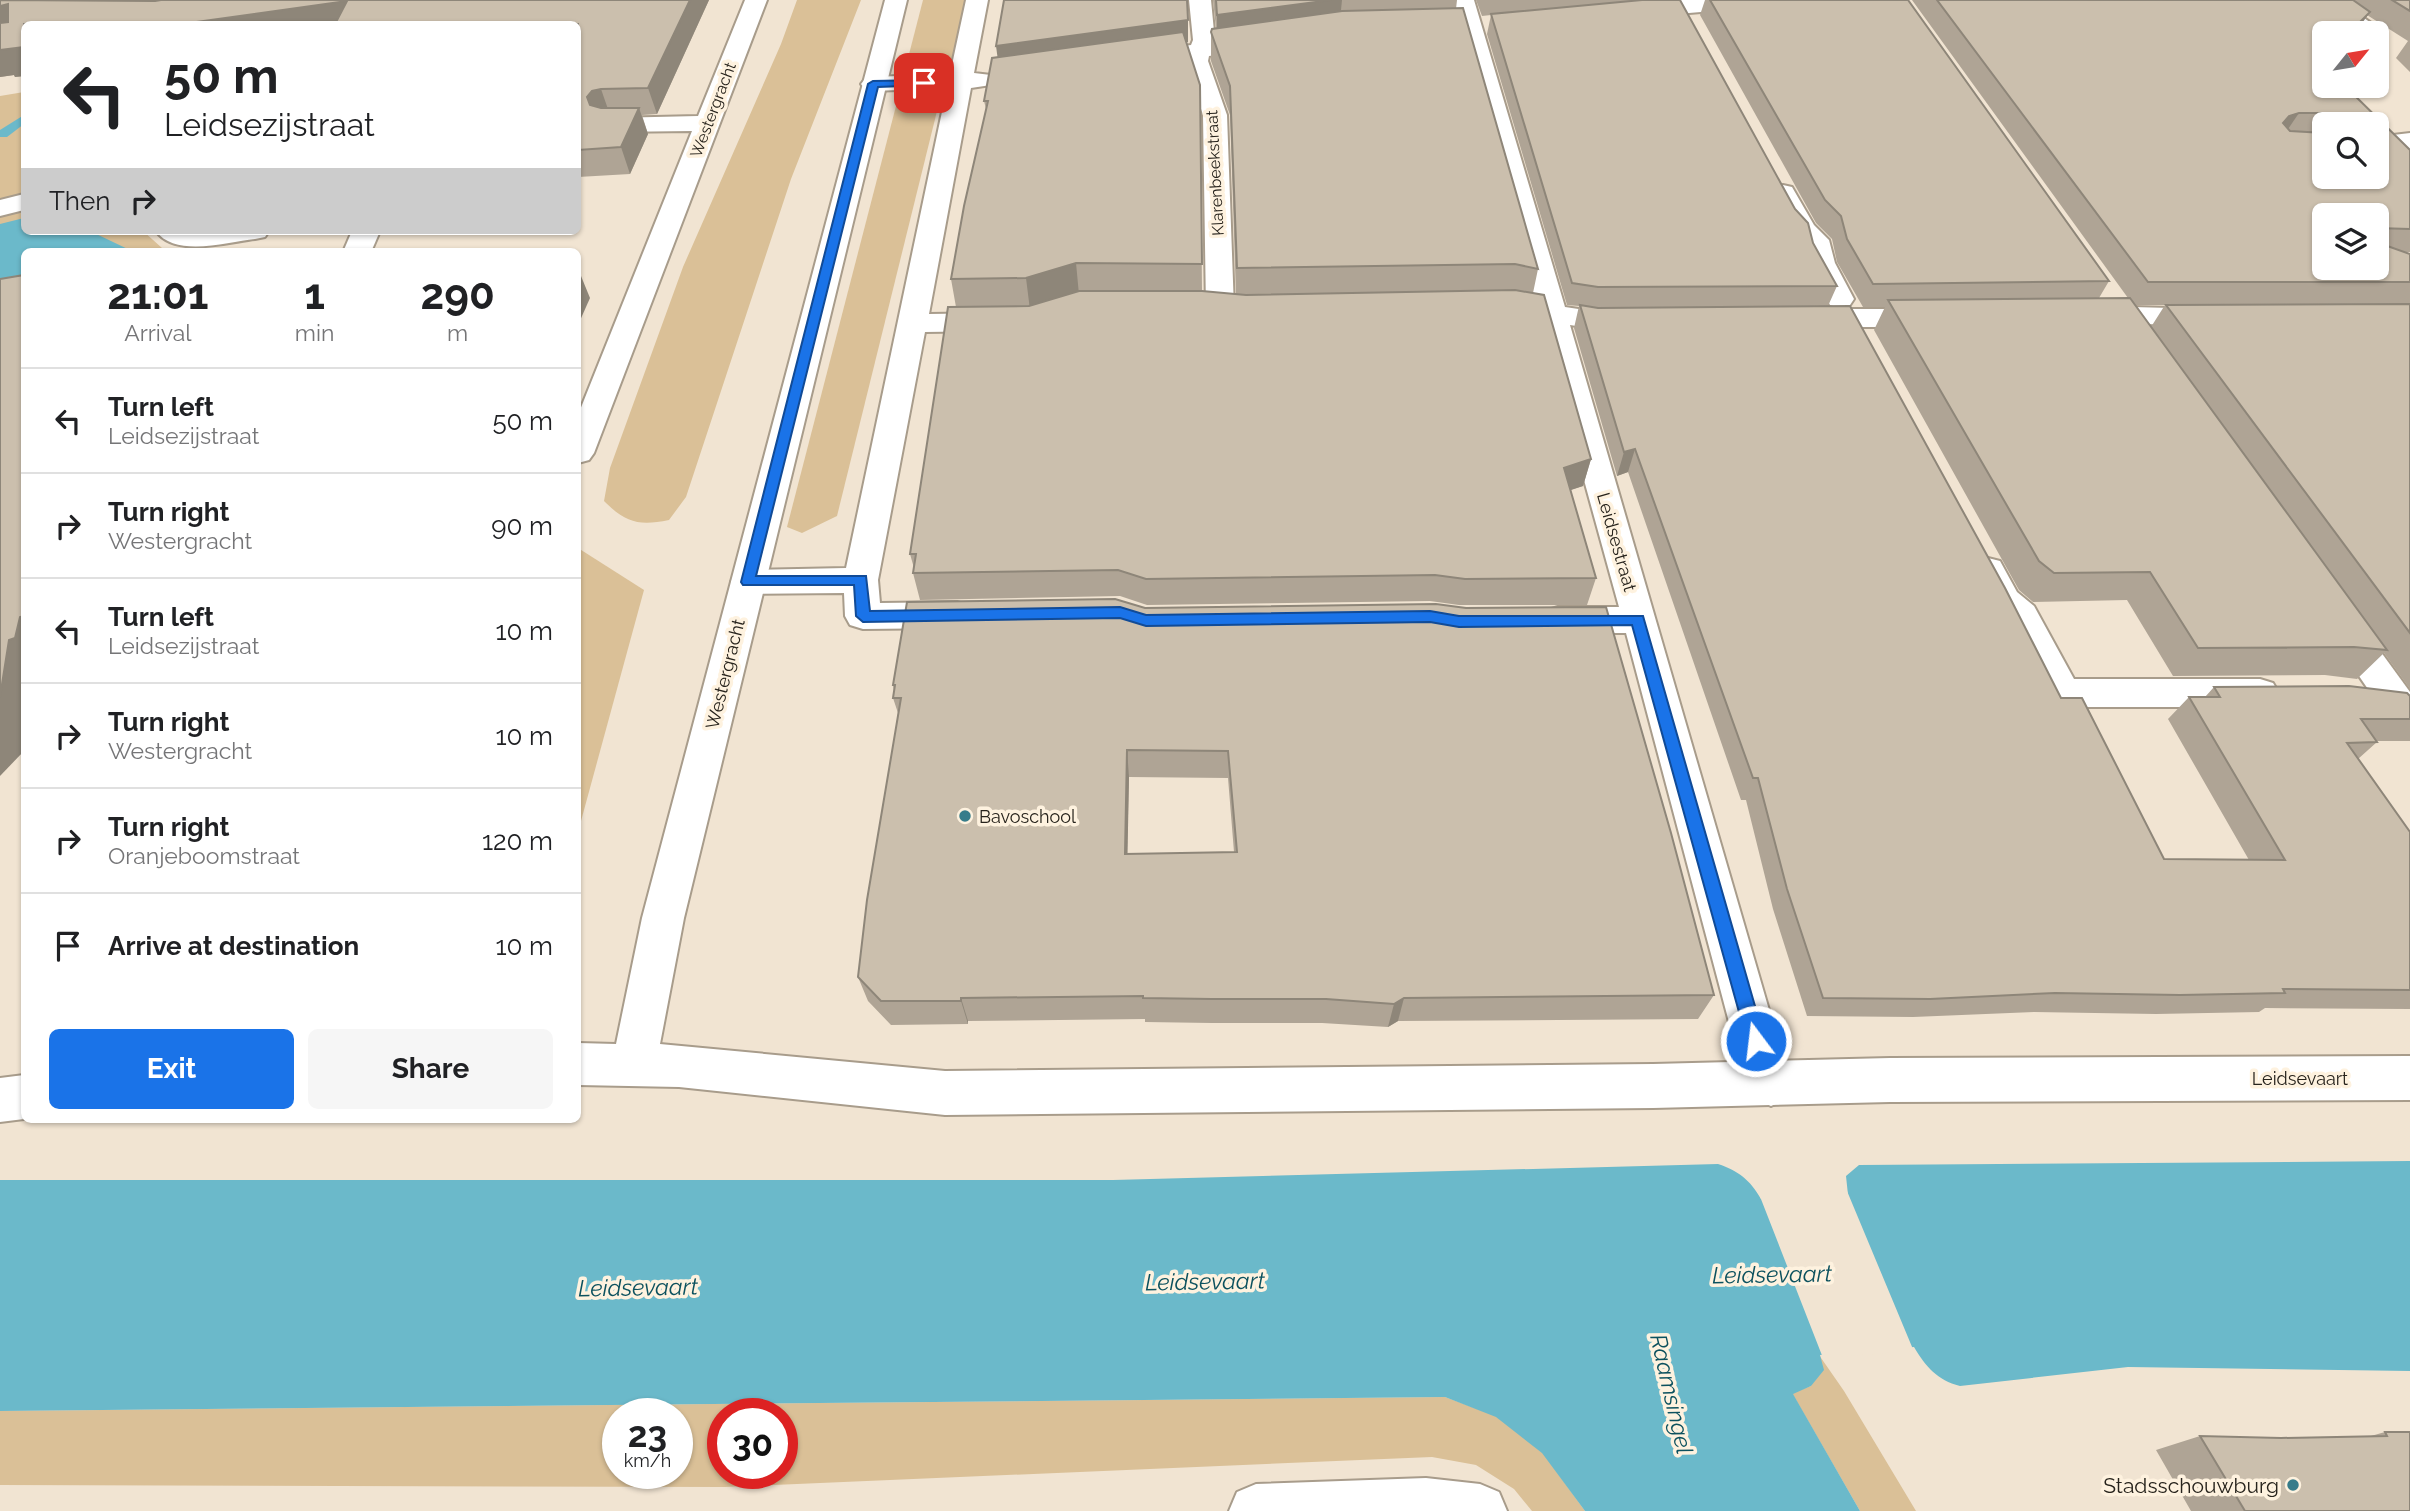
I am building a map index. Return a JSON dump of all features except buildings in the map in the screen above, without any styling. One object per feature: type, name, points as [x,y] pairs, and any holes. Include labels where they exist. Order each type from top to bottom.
[{"type":"street","name":"Westergracht","points":[[581,445],[756,0]]},
{"type":"street","name":"Westergracht","points":[[634,1064],[663,918],[896,0]]},
{"type":"street","points":[[977,0],[861,580],[863,616],[995,614]]},
{"type":"street","name":"Klarenbeekstraat","points":[[1200,0],[1204,40],[1196,61],[1210,96],[1214,116],[1219,309]]},
{"type":"street","name":"Leidsestraat","points":[[1463,0],[1756,1041],[1771,1084]]},
{"type":"street","points":[[1608,13],[1687,17],[1760,0]]},
{"type":"street","points":[[2324,0],[2355,21]]},
{"type":"street","points":[[1120,62],[1290,38]]},
{"type":"street","points":[[873,84],[960,83],[1003,78]]},
{"type":"street","points":[[611,125],[708,123]]},
{"type":"street","points":[[2389,144],[2408,143]]},
{"type":"street","points":[[1772,171],[1803,229],[1815,240],[1821,262],[1870,351]]},
{"type":"street","points":[[0,208],[21,203]]},
{"type":"street","points":[[178,235],[185,239],[220,235]]},
{"type":"street","points":[[2102,291],[2140,341]]},
{"type":"street","points":[[1471,307],[1509,306],[1592,320],[1661,319]]},
{"type":"street","points":[[2060,317],[2237,318]]},
{"type":"street","points":[[1772,318],[1953,318]]},
{"type":"street","points":[[911,323],[1020,322]]},
{"type":"street","points":[[1972,542],[2004,601],[2021,615],[2063,693],[2298,692]]},
{"type":"street","points":[[748,582],[861,580]]},
{"type":"street","points":[[2325,601],[2402,710]]},
{"type":"street","points":[[1524,620],[1638,620]]},
{"type":"street","points":[[2351,695],[2402,710]]},
{"type":"street","points":[[581,1064],[634,1064]]},
{"type":"street","name":"Leidsevaart","points":[[634,1064],[679,1066],[945,1093],[1771,1084],[1890,1080],[2410,1078]]},
{"type":"street","points":[[0,1100],[21,1097]]},
{"type":"street","points":[[1256,1511],[1426,1504],[1480,1511]]},
{"type":"shaded area","points":[[797,0],[861,0],[791,179],[686,497],[669,520],[649,523],[634,521],[619,514],[604,501],[610,468],[683,267],[781,44]]},
{"type":"shaded area","points":[[923,0],[965,0],[953,60],[930,65],[907,62]]},
{"type":"shaded area","points":[[21,92],[21,197],[0,199],[0,96]]},
{"type":"shaded area","points":[[912,102],[929,103],[938,107],[837,516],[802,533],[787,527],[896,106]]},
{"type":"shaded area","points":[[21,208],[21,235],[147,235],[162,248],[21,248],[21,259],[0,309],[0,213]]},
{"type":"shaded area","points":[[581,550],[644,590],[581,821]]},
{"type":"shaded area","points":[[1819,1355],[1844,1391],[1916,1511],[1860,1511],[1792,1393],[1811,1386]]},
{"type":"shaded area","points":[[1445,1397],[1496,1416],[1543,1453],[1585,1511],[1532,1511],[1514,1489],[1476,1465],[1432,1457],[798,1484],[798,1403]]},
{"type":"shaded area","points":[[693,1404],[707,1404],[707,1487],[693,1487]]},
{"type":"shaded area","points":[[602,1405],[602,1487],[0,1485],[0,1411]]},
{"type":"water","points":[[21,219],[21,235],[98,235],[126,248],[21,248],[21,305],[0,309],[0,224]]},
{"type":"water","name":"Raamsingel","points":[[2410,1161],[2410,1371],[2128,1367],[1960,1386],[1933,1372],[1914,1347],[1820,1355],[1824,1370],[1811,1386],[1793,1394],[1860,1511],[1585,1511],[1542,1453],[1496,1417],[1445,1397],[798,1403],[798,1398],[707,1398],[707,1404],[693,1404],[693,1398],[602,1398],[602,1405],[0,1411],[0,1180],[1113,1180],[1718,1164],[1743,1177],[1761,1199],[1848,1195],[1846,1176],[1859,1165]]},
{"type":"pier","points":[[1847,1191],[1915,1354],[1912,1351],[1823,1358],[1759,1194]]},
{"type":"waterway","points":[[3,134],[21,121]]},
{"type":"place","name":"Bavoschool","points":[[965,816]]},
{"type":"place","name":"Stadsschouwburg","points":[[2293,1485]]},
{"type":"route","points":[[924,83],[873,84],[748,582],[861,580],[863,616],[1120,612],[1146,621],[1430,617],[1459,621],[1638,620],[1652,662],[1756,1041]]}]
